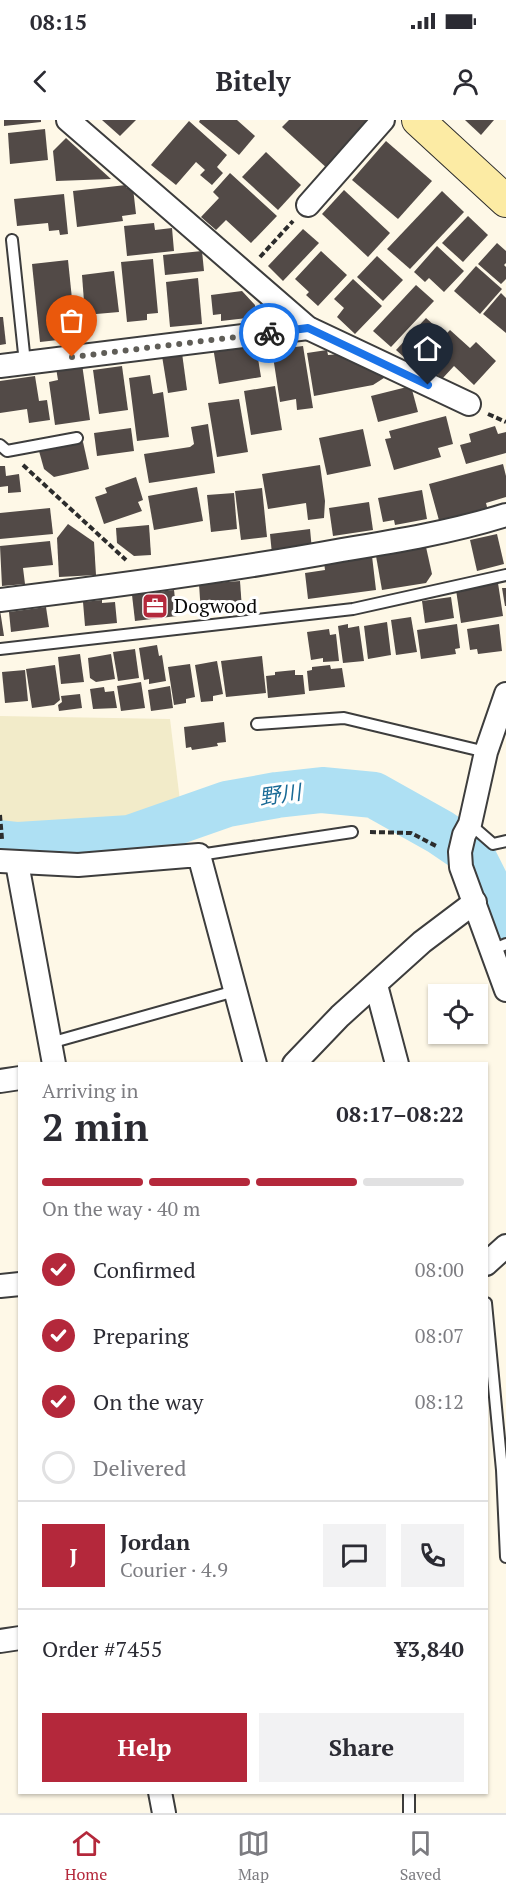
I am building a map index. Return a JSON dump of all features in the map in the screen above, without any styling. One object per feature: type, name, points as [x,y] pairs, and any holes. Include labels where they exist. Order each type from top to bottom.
[{"type":"street","points":[[68,120],[308,328],[469,404]]},
{"type":"street","points":[[308,205],[383,120]]},
{"type":"street","points":[[418,120],[506,201]]},
{"type":"street","points":[[0,366],[308,328]]},
{"type":"street","points":[[0,600],[285,561],[453,531],[506,515]]},
{"type":"street","points":[[506,694],[486,752],[463,842],[461,867],[475,902],[499,947],[506,990]]},
{"type":"street","points":[[52,1053],[9,862],[78,865],[198,855],[254,1062]]},
{"type":"street","points":[[296,1062],[340,1016],[422,942],[475,902]]},
{"type":"street","points":[[376,985],[396,1062]]},
{"type":"street","points":[[0,1081],[18,1078]]},
{"type":"street","points":[[488,1262],[506,1246]]},
{"type":"street","points":[[0,1286],[18,1284]]},
{"type":"street","points":[[0,1641],[18,1638]]},
{"type":"street","points":[[160,1794],[164,1813]]},
{"type":"lane","points":[[12,240],[25,363]]},
{"type":"lane","points":[[4,448],[77,438]]},
{"type":"lane","points":[[0,649],[353,609],[506,575]]},
{"type":"lane","points":[[257,724],[344,718],[486,752]]},
{"type":"lane","points":[[198,855],[352,832]]},
{"type":"lane","points":[[463,842],[493,844],[506,841]]},
{"type":"lane","points":[[52,1053],[235,991]]},
{"type":"lane","points":[[488,1324],[502,1470],[506,1557]]},
{"type":"lane","points":[[409,1794],[409,1813]]},
{"type":"path","points":[[245,273],[308,205]]},
{"type":"path","points":[[4,448],[150,581]]},
{"type":"path","points":[[352,832],[411,833],[463,842]]},
{"type":"shaded area","points":[[0,716],[170,719],[181,809],[107,829],[0,824]]},
{"type":"building","points":[[4,120],[41,120],[41,122],[4,126]]},
{"type":"building","points":[[102,120],[136,120],[120,136]]},
{"type":"building","points":[[200,120],[237,120],[255,136],[239,155],[199,122]]},
{"type":"building","points":[[289,120],[368,120],[329,170],[282,127]]},
{"type":"building","points":[[465,120],[494,120],[481,135]]},
{"type":"building","points":[[189,121],[227,155],[217,167],[223,173],[212,185],[200,175],[205,170],[196,162],[176,185],[151,165]]},
{"type":"building","points":[[45,129],[48,160],[10,164],[8,133]]},
{"type":"building","points":[[66,138],[111,179],[56,181],[53,151]]},
{"type":"building","points":[[386,141],[432,181],[398,219],[352,180]]},
{"type":"building","points":[[266,152],[301,185],[278,210],[242,177]]},
{"type":"building","points":[[230,173],[277,216],[251,243],[226,220],[216,230],[201,217],[219,198],[213,192]]},
{"type":"building","points":[[126,185],[126,188],[133,188],[136,214],[122,216],[123,221],[77,227],[73,191]]},
{"type":"building","points":[[344,190],[390,233],[368,257],[322,214]]},
{"type":"building","points":[[442,191],[464,212],[410,269],[387,249]]},
{"type":"building","points":[[64,194],[68,234],[60,235],[59,230],[49,231],[48,223],[17,226],[14,199]]},
{"type":"building","points":[[468,216],[488,235],[463,262],[442,243]]},
{"type":"building","points":[[154,223],[155,230],[172,228],[174,251],[127,256],[124,226]]},
{"type":"building","points":[[303,229],[319,243],[283,281],[268,266]]},
{"type":"building","points":[[497,243],[506,251],[504,265],[506,279],[501,284],[478,264]]},
{"type":"building","points":[[437,246],[464,271],[444,292],[429,278],[425,282],[414,272]]},
{"type":"building","points":[[202,251],[204,271],[165,275],[163,255]]},
{"type":"building","points":[[321,251],[347,275],[318,306],[306,295],[309,292],[295,279]]},
{"type":"building","points":[[377,256],[403,280],[383,301],[357,277]]},
{"type":"building","points":[[153,259],[158,313],[147,314],[147,320],[127,322],[121,262]]},
{"type":"building","points":[[68,260],[76,338],[40,342],[32,264]]},
{"type":"building","points":[[476,266],[502,289],[480,314],[454,291]]},
{"type":"building","points":[[114,271],[119,312],[85,315],[82,275]]},
{"type":"building","points":[[198,278],[202,324],[170,327],[166,282]]},
{"type":"building","points":[[353,279],[382,306],[355,334],[337,317],[344,308],[334,299]]},
{"type":"building","points":[[416,285],[434,301],[391,347],[373,331]]},
{"type":"building","points":[[242,291],[255,305],[256,317],[221,321],[221,314],[213,315],[211,295]]},
{"type":"building","points":[[501,293],[506,298],[506,333],[483,314]]},
{"type":"building","points":[[0,317],[3,317],[6,344],[0,345]]},
{"type":"building","points":[[426,318],[445,335],[450,330],[470,348],[476,342],[496,361],[474,385],[454,366],[442,379],[422,360],[415,367],[396,350]]},
{"type":"building","points":[[255,340],[261,377],[219,384],[213,347]]},
{"type":"building","points":[[303,346],[313,408],[297,410],[296,399],[280,402],[272,350]]},
{"type":"building","points":[[327,350],[328,355],[353,353],[355,363],[367,360],[387,376],[373,385],[314,396],[307,353]]},
{"type":"building","points":[[182,353],[187,390],[168,393],[162,356]]},
{"type":"building","points":[[82,364],[90,420],[55,425],[49,382],[58,380],[56,368]]},
{"type":"building","points":[[122,366],[128,410],[99,414],[93,370]]},
{"type":"building","points":[[150,375],[153,394],[163,392],[169,437],[137,441],[129,378]]},
{"type":"building","points":[[35,376],[39,401],[47,400],[50,420],[29,423],[27,409],[0,413],[0,381]]},
{"type":"building","points":[[275,386],[282,430],[251,435],[244,391]]},
{"type":"building","points":[[411,386],[418,412],[378,422],[371,396]]},
{"type":"building","points":[[239,399],[248,452],[217,457],[208,403]]},
{"type":"building","points":[[446,416],[453,444],[438,448],[441,457],[394,470],[385,439],[391,438],[389,431]]},
{"type":"building","points":[[208,424],[215,473],[149,483],[144,454],[190,447],[194,444],[191,427]]},
{"type":"building","points":[[495,426],[498,434],[506,432],[506,453],[466,464],[460,445],[471,442],[469,434]]},
{"type":"building","points":[[131,428],[134,451],[97,456],[94,433]]},
{"type":"building","points":[[363,429],[371,466],[327,475],[319,438]]},
{"type":"building","points":[[83,442],[89,469],[54,477],[44,469],[39,451]]},
{"type":"building","points":[[503,464],[506,476],[506,497],[486,503],[488,511],[440,524],[429,484]]},
{"type":"building","points":[[320,465],[325,501],[324,518],[308,520],[306,503],[268,509],[262,474]]},
{"type":"building","points":[[0,466],[5,466],[6,476],[19,474],[21,492],[8,493],[8,486],[0,487]]},
{"type":"building","points":[[136,477],[143,500],[138,502],[142,511],[104,524],[95,497],[107,493],[105,488]]},
{"type":"building","points":[[197,487],[203,521],[154,530],[148,496]]},
{"type":"building","points":[[262,488],[267,537],[241,540],[235,491]]},
{"type":"building","points":[[422,490],[427,519],[395,525],[394,520],[383,522],[378,498]]},
{"type":"building","points":[[234,493],[237,529],[211,532],[207,495]]},
{"type":"building","points":[[369,502],[373,530],[333,536],[329,508]]},
{"type":"building","points":[[50,508],[53,534],[0,539],[0,513]]},
{"type":"building","points":[[68,524],[94,542],[96,575],[59,577],[57,538]]},
{"type":"building","points":[[149,525],[151,555],[134,556],[117,543],[116,528]]},
{"type":"building","points":[[310,529],[312,550],[272,554],[270,534]]},
{"type":"building","points":[[497,534],[504,564],[477,571],[470,540]]},
{"type":"building","points":[[50,541],[53,565],[23,568],[25,584],[2,586],[0,546]]},
{"type":"building","points":[[426,547],[432,574],[426,583],[382,590],[376,556]]},
{"type":"building","points":[[372,556],[376,590],[308,599],[305,573],[325,570],[324,562]]},
{"type":"building","points":[[240,581],[242,609],[201,613],[199,584]]},
{"type":"building","points":[[498,583],[503,616],[461,623],[456,590]]},
{"type":"building","points":[[502,588],[506,588],[506,606],[505,606]]},
{"type":"building","points":[[174,590],[177,616],[135,621],[132,595]]},
{"type":"building","points":[[451,597],[454,618],[425,623],[422,601]]},
{"type":"building","points":[[102,600],[102,603],[115,602],[117,623],[85,626],[83,602]]},
{"type":"building","points":[[46,607],[49,627],[11,632],[9,612]]},
{"type":"building","points":[[0,610],[4,636],[0,636]]},
{"type":"building","points":[[411,617],[417,652],[396,655],[391,620]]},
{"type":"building","points":[[387,622],[391,655],[368,659],[364,626]]},
{"type":"building","points":[[348,624],[348,628],[359,626],[364,661],[343,663],[338,626]]},
{"type":"building","points":[[457,624],[460,648],[455,649],[456,654],[421,659],[417,630]]},
{"type":"building","points":[[499,624],[502,651],[478,654],[477,649],[470,650],[467,629]]},
{"type":"building","points":[[329,629],[330,635],[336,634],[339,661],[323,662],[323,658],[311,660],[307,632]]},
{"type":"building","points":[[157,645],[159,656],[162,655],[166,681],[149,684],[149,679],[144,680],[139,648]]},
{"type":"building","points":[[135,649],[139,678],[118,681],[113,652]]},
{"type":"building","points":[[80,654],[84,682],[61,684],[58,657]]},
{"type":"building","points":[[111,654],[115,679],[96,682],[90,678],[88,658]]},
{"type":"building","points":[[262,656],[266,693],[226,697],[221,661]]},
{"type":"building","points":[[217,661],[223,694],[213,696],[213,701],[201,702],[195,665]]},
{"type":"building","points":[[190,664],[195,697],[186,699],[186,703],[174,705],[168,667]]},
{"type":"building","points":[[55,665],[60,700],[54,705],[32,708],[26,669]]},
{"type":"building","points":[[330,665],[331,669],[342,668],[345,687],[309,691],[307,671],[312,670],[312,667]]},
{"type":"building","points":[[25,670],[28,701],[5,703],[2,672]]},
{"type":"building","points":[[295,670],[295,675],[303,675],[305,694],[268,698],[266,676],[275,675],[275,672]]},
{"type":"building","points":[[141,682],[145,708],[121,711],[117,686]]},
{"type":"building","points":[[170,686],[173,708],[151,711],[148,690]]},
{"type":"building","points":[[104,687],[105,692],[114,691],[117,708],[93,709],[90,689]]},
{"type":"building","points":[[80,694],[82,708],[59,711],[61,696]]},
{"type":"building","points":[[224,722],[226,742],[217,743],[218,746],[192,750],[191,747],[186,748],[184,727]]},
{"type":"waterway","name":"野川","points":[[0,843],[18,845],[130,838],[227,804],[277,795],[322,790],[374,795],[440,832],[471,853],[506,923]]},
{"type":"way so far","points":[[72,357],[269,333]]},
{"type":"place","name":"Dogwood","points":[[155,606]]},
{"type":"route","points":[[269,333],[308,328],[428,385]]}]
